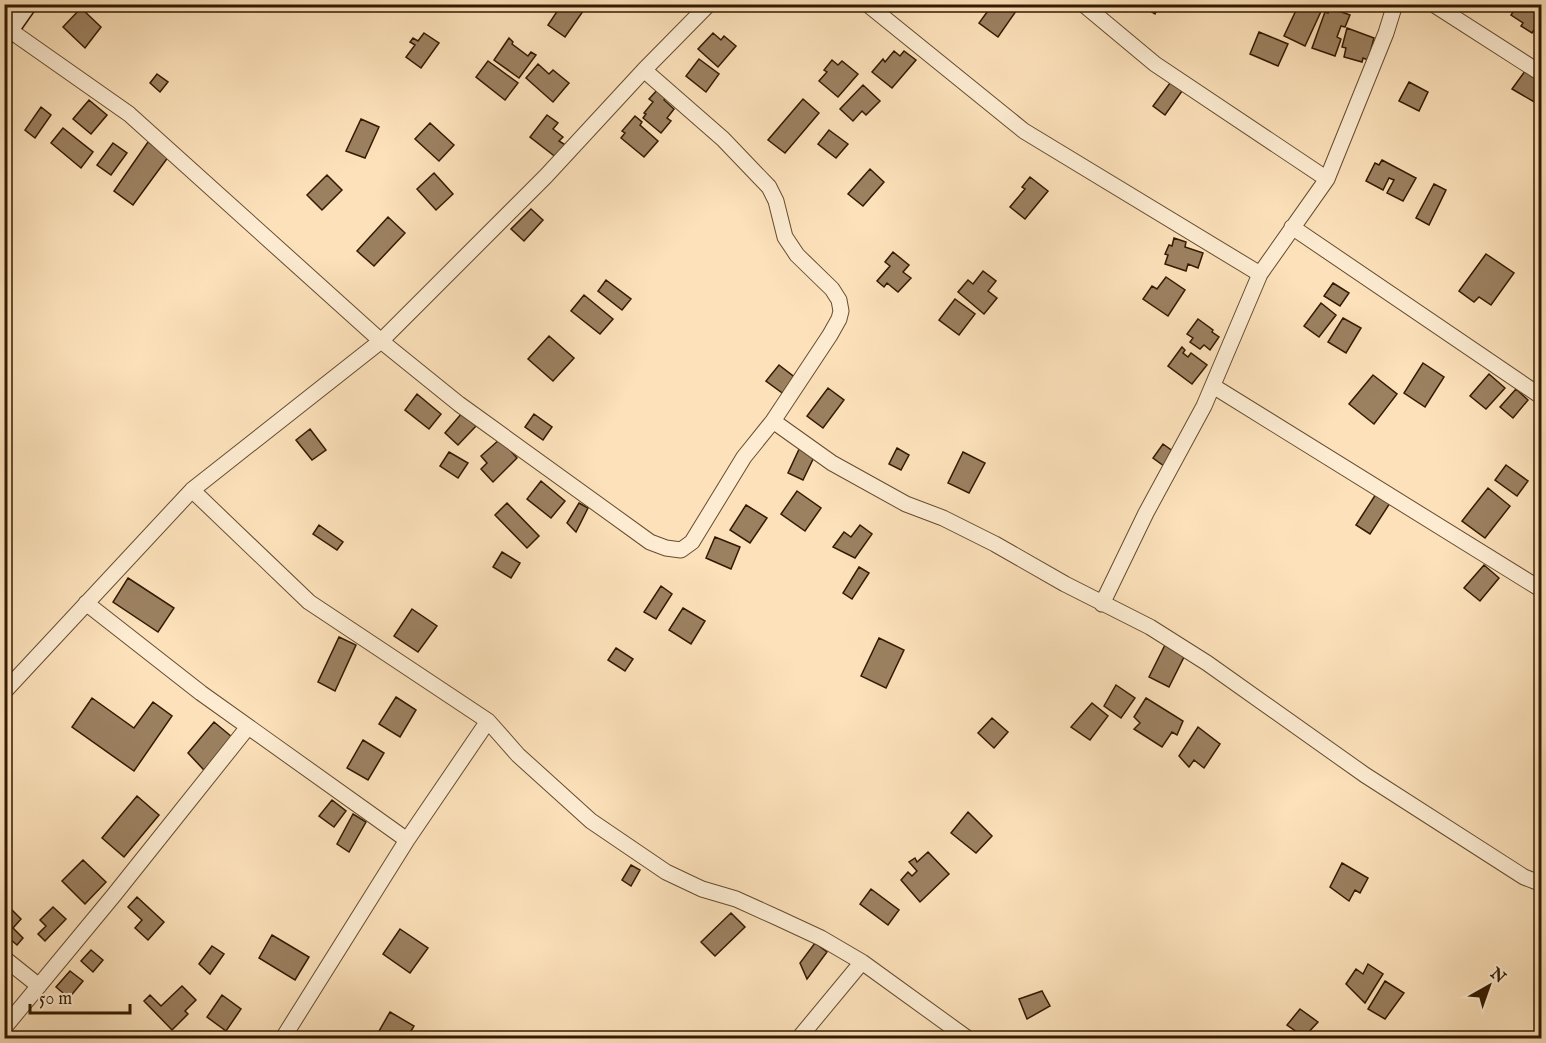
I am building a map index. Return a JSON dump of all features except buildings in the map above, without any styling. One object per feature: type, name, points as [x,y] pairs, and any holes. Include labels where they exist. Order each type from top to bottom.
[{"type":"street","points":[[25,4],[6,32],[129,114],[381,341],[459,404],[650,542],[666,548],[681,550],[692,542],[744,457],[773,421],[839,319],[841,311],[839,300],[832,289],[797,255],[785,237],[776,201],[769,187],[723,139],[644,70]]},
{"type":"street","points":[[4,692],[192,490],[381,341],[546,176],[709,4]]},
{"type":"street","points":[[867,4],[1024,131],[1260,274]]},
{"type":"street","points":[[1083,4],[1155,64],[1327,179]]},
{"type":"street","points":[[1102,604],[1146,513],[1213,386],[1260,274],[1327,179],[1386,33],[1395,4]]},
{"type":"street","points":[[1433,4],[1542,74]]},
{"type":"street","points":[[1292,227],[1542,397]]},
{"type":"street","points":[[1213,386],[1542,590]]},
{"type":"street","points":[[773,421],[832,463],[897,499],[943,518],[995,544],[1102,604],[1150,627],[1208,663],[1365,775],[1524,877],[1542,884]]},
{"type":"street","points":[[192,490],[309,602],[488,721],[518,755],[591,821],[666,872],[702,889],[736,899],[821,938],[862,962],[967,1038]]},
{"type":"street","points":[[86,603],[201,693],[407,840]]},
{"type":"street","points":[[283,1038],[407,840],[488,721]]},
{"type":"street","points":[[4,1028],[114,896],[248,727]]},
{"type":"street","points":[[4,958],[39,986]]},
{"type":"street","points":[[799,1038],[862,962]]}]
